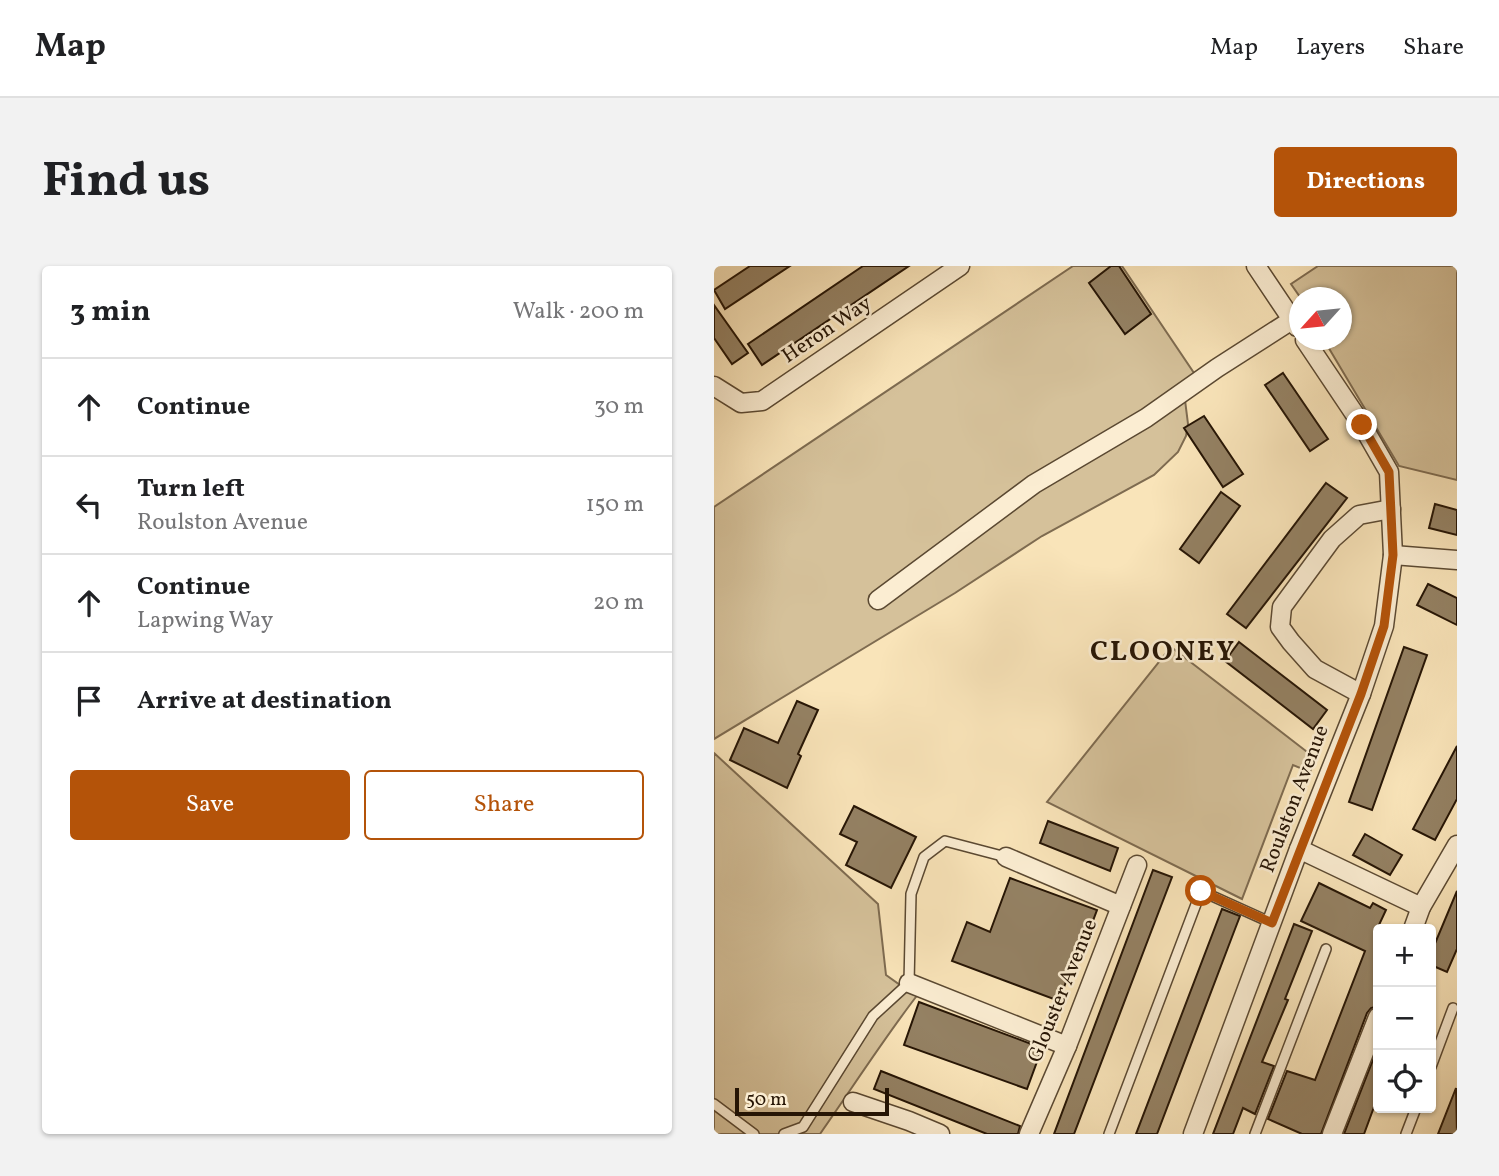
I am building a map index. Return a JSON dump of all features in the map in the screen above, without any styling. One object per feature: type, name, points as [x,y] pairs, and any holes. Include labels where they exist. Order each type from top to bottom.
[{"type":"street","name":"Heron Way","points":[[714,386],[741,403],[762,401],[960,266]]},
{"type":"street","points":[[1256,266],[1289,315]]},
{"type":"street","points":[[878,600],[1034,484],[1146,418],[1217,368],[1289,329]]},
{"type":"street","name":"Roulston Avenue","points":[[1193,1134],[1299,849],[1361,694],[1384,626],[1393,555],[1389,472],[1362,425],[1312,350]]},
{"type":"street","points":[[1361,694],[1315,669],[1280,627],[1282,607],[1332,539],[1359,515],[1391,509]]},
{"type":"street","points":[[1393,555],[1438,557],[1457,561]]},
{"type":"street","points":[[1299,849],[1421,907]]},
{"type":"street","points":[[1415,924],[1421,907],[1455,852]]},
{"type":"street","points":[[1006,857],[1121,906]]},
{"type":"street","name":"Glouster Avenue","points":[[1028,1134],[1067,1046],[1137,865]]},
{"type":"street","points":[[909,983],[1067,1046]]},
{"type":"street","points":[[1332,1134],[1373,1030]]},
{"type":"street","points":[[853,1102],[904,1127],[940,1134]]},
{"type":"lane","points":[[784,1134],[803,1127],[873,1016],[909,983],[911,894],[924,857],[945,841],[1006,857]]},
{"type":"lane","points":[[1109,1134],[1201,891],[1272,923]]},
{"type":"lane","points":[[1255,1134],[1326,949]]},
{"type":"lane","points":[[1436,1054],[1453,1008]]},
{"type":"lane","points":[[714,1104],[754,1134]]},
{"type":"lane","points":[[1406,1134],[1414,1113]]},
{"type":"shaded area","points":[[1073,266],[1122,266],[1196,376],[1184,392],[1188,424],[1186,436],[1178,452],[1154,475],[1042,536],[955,593],[714,739],[714,507]]},
{"type":"shaded area","points":[[1318,266],[1457,266],[1457,480],[1399,466],[1330,350],[1352,350],[1352,287],[1293,287],[1291,284]]},
{"type":"shaded area","points":[[1171,647],[1315,758],[1310,772],[1293,765],[1242,899],[1047,802]]},
{"type":"shaded area","points":[[714,753],[878,904],[886,975],[903,987],[919,993],[820,1134],[714,1134]]},
{"type":"building","points":[[750,266],[790,266],[725,309],[714,290]]},
{"type":"building","points":[[863,266],[909,266],[762,365],[748,344]]},
{"type":"building","points":[[1111,266],[1119,266],[1151,314],[1125,334],[1089,283]]},
{"type":"building","points":[[714,305],[748,353],[732,364],[714,338]]},
{"type":"building","points":[[1283,373],[1328,439],[1310,451],[1265,385]]},
{"type":"building","points":[[1204,416],[1243,474],[1223,487],[1184,428]]},
{"type":"building","points":[[1326,483],[1347,498],[1246,628],[1227,614]]},
{"type":"building","points":[[1221,492],[1240,506],[1199,563],[1180,549]]},
{"type":"building","points":[[1435,504],[1457,510],[1457,535],[1429,528]]},
{"type":"building","points":[[1428,584],[1457,598],[1457,625],[1417,605]]},
{"type":"building","points":[[1239,642],[1327,710],[1313,729],[1225,661]]},
{"type":"building","points":[[1404,647],[1427,655],[1372,810],[1349,802]]},
{"type":"building","points":[[797,701],[818,710],[798,754],[801,756],[787,788],[730,760],[744,728],[778,743]]},
{"type":"building","points":[[1457,746],[1457,799],[1435,840],[1413,829]]},
{"type":"building","points":[[854,806],[916,837],[891,888],[846,865],[857,842],[840,834]]},
{"type":"building","points":[[1048,821],[1118,848],[1110,871],[1040,843]]},
{"type":"building","points":[[1365,834],[1402,855],[1390,875],[1353,855]]},
{"type":"building","points":[[1153,870],[1172,877],[1074,1134],[1054,1134]]},
{"type":"building","points":[[1010,878],[1097,910],[1083,947],[1079,946],[1059,1001],[952,961],[967,922],[990,932]]},
{"type":"building","points":[[1319,883],[1370,908],[1373,903],[1386,910],[1379,924],[1373,924],[1373,1007],[1367,1013],[1321,1134],[1302,1134],[1268,1119],[1287,1071],[1315,1080],[1365,951],[1301,921]]},
{"type":"building","points":[[1457,891],[1457,949],[1447,972],[1436,967],[1436,941]]},
{"type":"building","points":[[1222,909],[1240,916],[1157,1134],[1136,1134]]},
{"type":"building","points":[[1294,924],[1312,931],[1285,999],[1288,1000],[1262,1062],[1274,1066],[1255,1114],[1243,1108],[1233,1134],[1213,1134]]},
{"type":"building","points":[[919,1002],[1042,1048],[1027,1089],[904,1045]]},
{"type":"building","points":[[1373,1060],[1373,1110],[1364,1134],[1344,1134]]},
{"type":"building","points":[[881,1071],[1020,1126],[1018,1134],[987,1134],[874,1089]]},
{"type":"building","points":[[1456,1088],[1457,1134],[1438,1134]]},
{"type":"district","name":"CLOONEY","points":[[1163,652]]},
{"type":"route","points":[[1201,891],[1272,923],[1361,694],[1384,626],[1393,555],[1389,472],[1362,425]]}]
